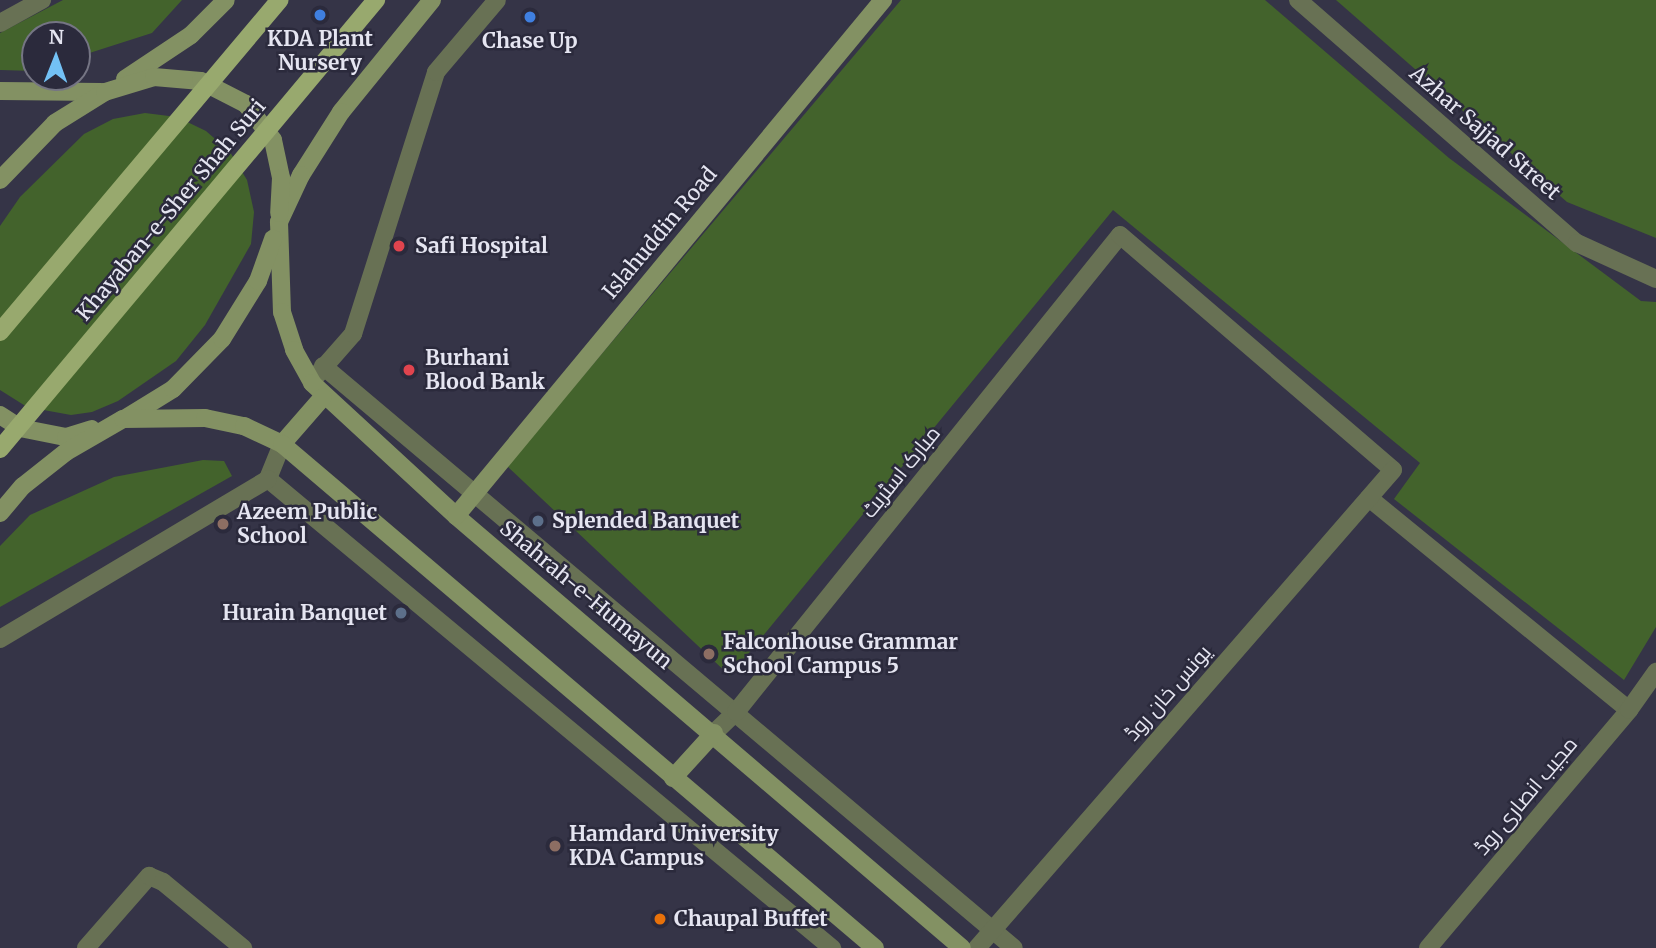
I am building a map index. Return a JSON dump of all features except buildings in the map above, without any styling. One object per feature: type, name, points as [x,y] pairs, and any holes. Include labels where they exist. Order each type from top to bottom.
[{"type":"main road","points":[[0,180],[55,123],[191,35],[226,0]]},
{"type":"main road","points":[[0,332],[280,0]]},
{"type":"main road","name":"Khayaban-e-Sher Shah Suri","points":[[0,449],[376,0]]},
{"type":"main road","points":[[0,513],[23,486],[66,452],[173,389],[222,339],[258,281],[279,222],[301,175],[341,111],[432,0]]},
{"type":"main road","name":"Islahuddin Road","points":[[456,516],[883,0]]},
{"type":"main road","points":[[0,91],[104,92],[154,77],[201,81],[246,104],[272,140],[282,178],[279,222]]},
{"type":"main road","name":"Shahrah-e-Humayun","points":[[279,222],[282,312],[294,350],[317,390],[456,516],[714,733],[962,948]]},
{"type":"main road","points":[[282,443],[317,390]]},
{"type":"main road","points":[[0,415],[20,428],[66,437],[124,419],[205,418],[244,426],[282,443],[875,948]]},
{"type":"main road","points":[[673,778],[714,733]]},
{"type":"street","points":[[0,23],[42,0]]},
{"type":"street","points":[[317,390],[323,366],[353,334],[436,72],[497,0]]},
{"type":"street","name":"Azhar Sajjad Street","points":[[1298,0],[1577,243],[1656,279]]},
{"type":"street","name":"یونس خان روڈ","points":[[977,948],[1394,470],[1120,235]]},
{"type":"street","name":"مبارک اسٹریٹ","points":[[714,733],[736,712],[1120,235]]},
{"type":"street","points":[[323,366],[1014,948]]},
{"type":"street","points":[[0,639],[268,479],[282,443]]},
{"type":"street","points":[[268,479],[832,948]]},
{"type":"street","points":[[1369,498],[1629,710]]},
{"type":"street","name":"مجیب انصاری روڈ","points":[[1429,948],[1629,710],[1656,672]]},
{"type":"street","points":[[86,948],[149,876],[163,882],[243,948]]},
{"type":"green space","points":[[63,0],[182,0],[152,33],[91,53],[91,21],[23,21]]},
{"type":"green space","points":[[901,0],[1265,0],[1449,158],[1641,301],[1656,302],[1656,627],[1624,680],[1394,499],[1420,463],[1113,210],[730,676],[507,466]]},
{"type":"green space","points":[[1336,0],[1656,0],[1656,238],[1567,202]]},
{"type":"green space","points":[[21,22],[21,71],[0,70],[0,33]]},
{"type":"green space","points":[[145,113],[177,117],[206,131],[230,152],[247,180],[254,212],[251,244],[205,325],[176,361],[118,401],[92,412],[71,415],[27,407],[0,390],[0,226],[20,197],[84,134],[113,119]]},
{"type":"green space","points":[[203,460],[224,461],[232,476],[0,607],[0,546],[30,515],[114,477]]},
{"type":"place","name":"KDA Plant Nursery","points":[[320,15]]},
{"type":"place","name":"Chase Up","points":[[530,17]]},
{"type":"place","name":"Safi Hospital","points":[[399,246]]},
{"type":"place","name":"Burhani Blood Bank","points":[[409,370]]},
{"type":"place","name":"Splended Banquet","points":[[538,521]]},
{"type":"place","name":"Azeem Public School","points":[[223,524]]},
{"type":"place","name":"Hurain Banquet","points":[[401,613]]},
{"type":"place","name":"Falconhouse Grammar School Campus 5","points":[[709,654]]},
{"type":"place","name":"Hamdard University KDA Campus","points":[[555,846]]},
{"type":"place","name":"Chaupal Buffet","points":[[660,919]]}]
